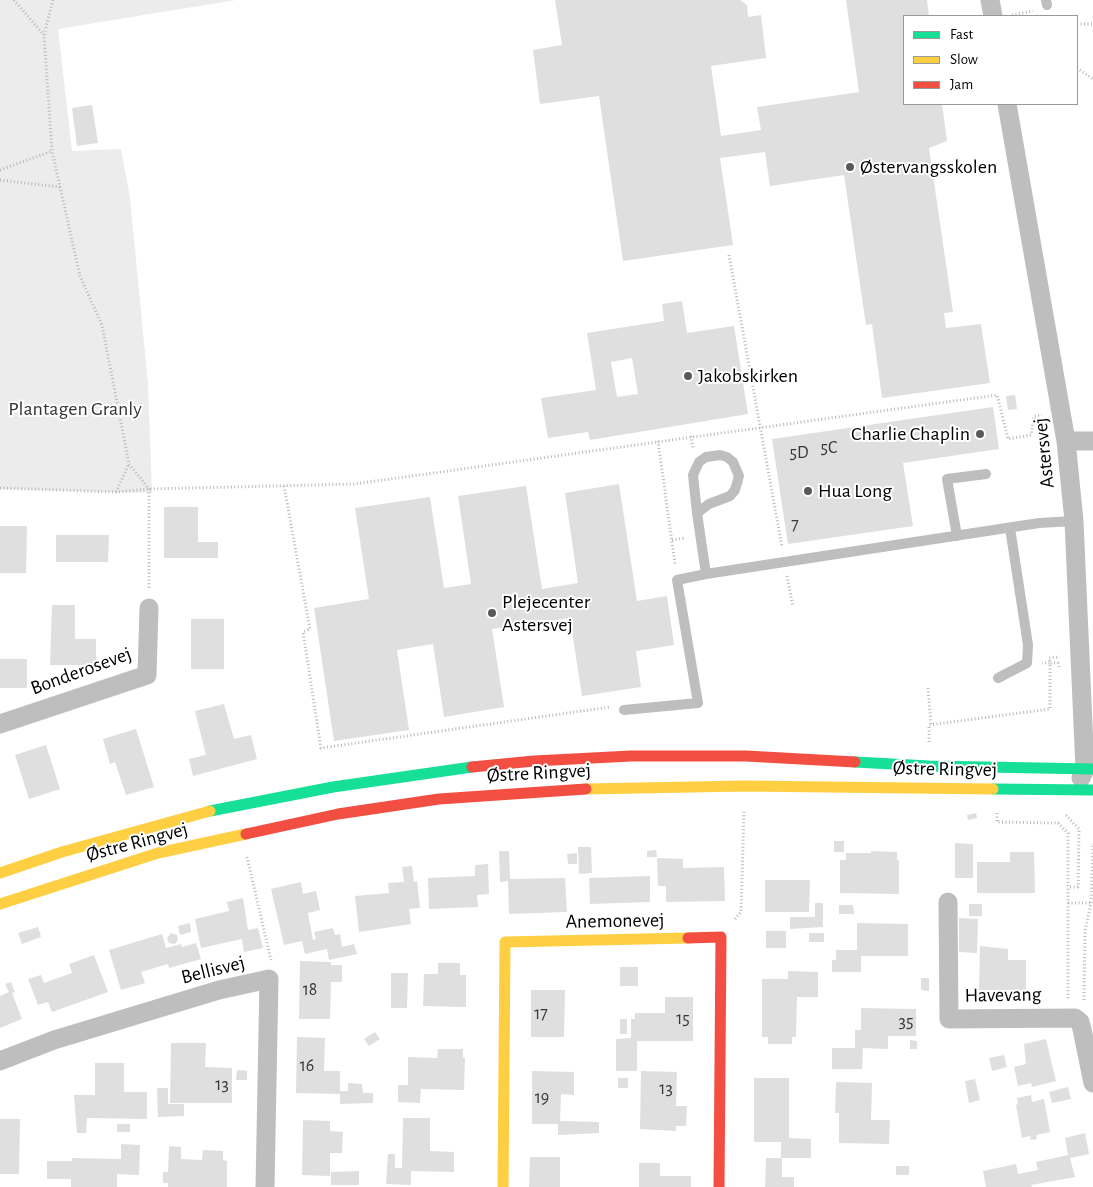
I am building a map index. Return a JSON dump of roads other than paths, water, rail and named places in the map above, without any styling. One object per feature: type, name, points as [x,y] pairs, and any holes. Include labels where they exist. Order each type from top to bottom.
[{"type":"main road","name":"Østre Ringvej","points":[[0,873],[71,849],[234,805],[435,771],[534,761],[631,756],[746,756],[929,766],[1089,769]]},
{"type":"main road","name":"Østre Ringvej","points":[[0,904],[158,853],[338,814],[439,800],[536,791],[630,787],[745,786],[1093,790]]},
{"type":"main road","name":"Anemonevej","points":[[503,1187],[505,942],[721,937],[719,1187]]},
{"type":"street","points":[[990,0],[992,15]]},
{"type":"street","name":"Astersvej","points":[[1007,105],[1063,411],[1074,521],[1089,769]]},
{"type":"street","points":[[1066,441],[1093,441]]},
{"type":"street","name":"Bonderosevej","points":[[0,724],[147,675],[149,608]]},
{"type":"street","points":[[1062,790],[1082,778],[1089,769]]},
{"type":"street","name":"Havevang","points":[[948,902],[949,1019],[1075,1018],[1080,1022],[1082,1029],[1093,1083]]},
{"type":"street","name":"Bellisvej","points":[[0,1061],[64,1037],[219,990],[269,980],[265,1187]]},
{"type":"lane","points":[[697,513],[709,504],[730,496],[735,490],[739,476],[733,462],[727,457],[720,455],[706,457],[695,468],[693,475],[697,513],[706,574]]},
{"type":"lane","points":[[957,536],[947,479],[986,474]]},
{"type":"lane","points":[[624,710],[698,703],[677,580],[1010,528],[1074,521]]},
{"type":"lane","points":[[998,678],[1027,663],[1028,645],[1010,528]]},
{"type":"place","name":"Østervangsskolen","points":[[850,167]]},
{"type":"place","name":"Jakobskirken","points":[[688,376]]},
{"type":"place","name":"Charlie Chaplin","points":[[980,434]]},
{"type":"place","name":"Hua Long","points":[[808,491]]},
{"type":"place","name":"Plejecenter Astersvej","points":[[492,613]]},
{"type":"park label","name":"Plantagen Granly","points":[[75,409]]}]
